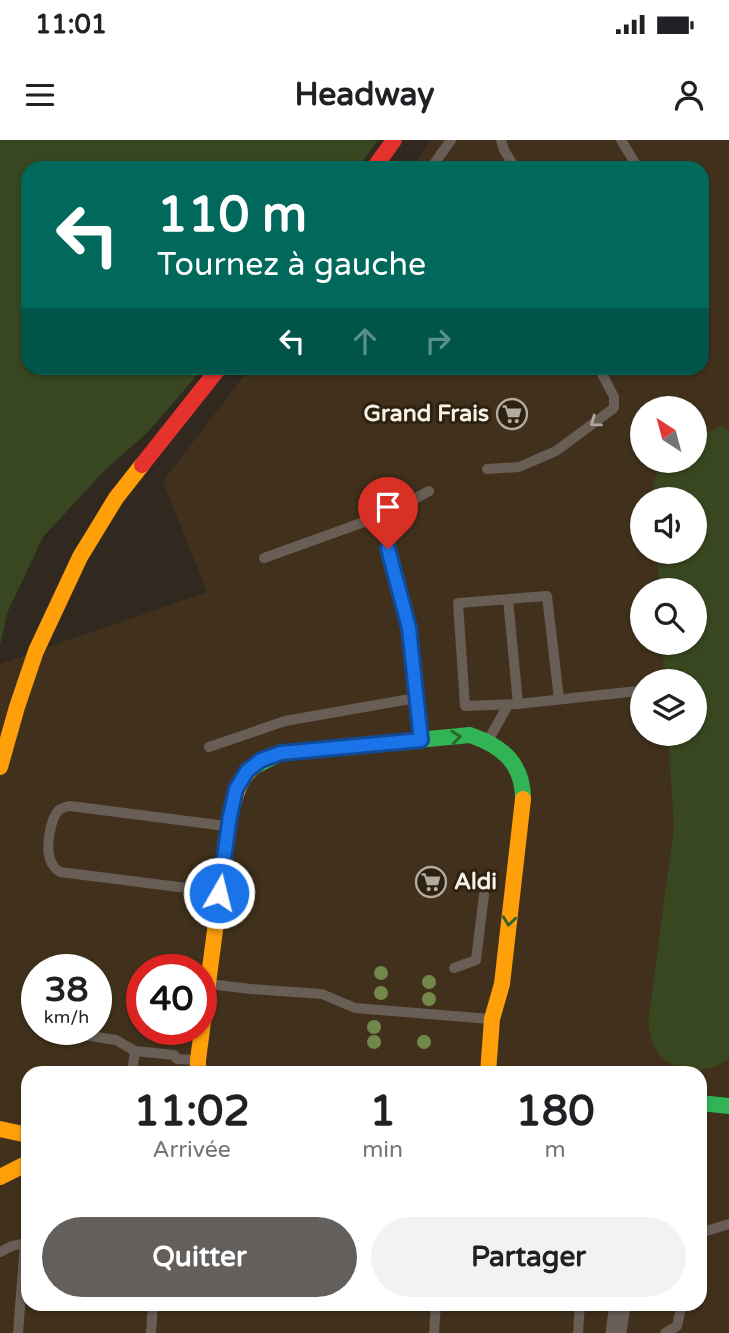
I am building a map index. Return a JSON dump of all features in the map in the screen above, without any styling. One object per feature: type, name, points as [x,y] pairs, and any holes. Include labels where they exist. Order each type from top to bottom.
[{"type":"street","points":[[379,161],[394,140]]},
{"type":"street","points":[[0,767],[16,707],[36,651],[80,557],[116,498],[213,375]]},
{"type":"street","points":[[212,954],[236,789],[247,771],[261,760],[281,753],[470,735],[488,741],[504,752],[514,764],[523,785],[523,806],[502,985],[492,1019],[489,1066]]},
{"type":"street","points":[[198,1066],[201,1045]]},
{"type":"street","points":[[707,1104],[729,1107]]},
{"type":"street","points":[[0,1129],[21,1134]]},
{"type":"street","points":[[0,1177],[21,1166]]},
{"type":"street","points":[[616,1333],[619,1311]]},
{"type":"lane","points":[[436,161],[450,140]]},
{"type":"lane","points":[[501,140],[511,161]]},
{"type":"lane","points":[[621,140],[634,161]]},
{"type":"lane","points":[[486,468],[519,467],[556,451],[614,408],[614,397],[603,375]]},
{"type":"lane","points":[[264,558],[389,513],[429,491]]},
{"type":"lane","points":[[388,549],[409,628],[421,740]]},
{"type":"lane","points":[[559,699],[547,596],[458,603],[465,706],[513,704],[630,692]]},
{"type":"lane","points":[[488,741],[513,704],[508,599]]},
{"type":"lane","points":[[209,747],[285,721],[416,698]]},
{"type":"lane","points":[[219,893],[60,872],[49,857],[50,832],[57,813],[61,808],[69,806],[229,826]]},
{"type":"lane","points":[[454,968],[476,960],[484,895]]},
{"type":"lane","points":[[217,985],[322,994],[355,1008],[492,1019]]},
{"type":"lane","points":[[112,1039],[135,1051],[174,1055],[177,1059],[198,1066]]},
{"type":"lane","points":[[133,1066],[135,1051]]},
{"type":"lane","points":[[176,1066],[177,1059]]},
{"type":"lane","points":[[707,1231],[729,1224]]},
{"type":"lane","points":[[0,1252],[21,1244]]},
{"type":"lane","points":[[18,1333],[21,1299]]},
{"type":"lane","points":[[151,1333],[153,1311]]},
{"type":"lane","points":[[434,1333],[436,1311]]},
{"type":"lane","points":[[578,1333],[580,1311]]},
{"type":"lane","points":[[665,1333],[677,1326],[680,1311]]},
{"type":"shaded area","points":[[431,140],[729,140],[729,1333],[0,1333],[0,664],[207,592],[163,481],[245,375],[709,375],[709,161],[417,161]]},
{"type":"green space","points":[[0,140],[378,140],[363,161],[21,161],[21,375],[197,375],[148,432],[104,471],[43,537],[8,611],[0,645]]},
{"type":"green space","points":[[723,426],[729,430],[729,1059],[707,1068],[707,1066],[675,1066],[667,1062],[653,1044],[648,1023],[674,827],[669,746],[707,746],[707,669],[664,669],[663,655],[707,655],[707,578],[658,578],[658,564],[707,564],[707,487],[654,487],[657,473],[707,473],[707,432]]},
{"type":"traffic: fast","points":[[255,766],[281,753],[470,735],[501,751],[515,766],[523,799]]},
{"type":"traffic: fast","points":[[707,1104],[729,1106]]},
{"type":"traffic: slow","points":[[0,767],[36,651],[80,557],[116,498],[142,465]]},
{"type":"traffic: slow","points":[[198,1066],[230,816],[241,782],[255,766]]},
{"type":"traffic: slow","points":[[489,1066],[492,1019],[502,984],[523,799]]},
{"type":"traffic: slow","points":[[0,1129],[21,1134]]},
{"type":"traffic: slow","points":[[0,1177],[21,1166]]},
{"type":"traffic: jam","points":[[379,161],[394,140]]},
{"type":"traffic: jam","points":[[142,465],[213,375]]},
{"type":"place","name":"Grand Frais","points":[[512,414]]},
{"type":"place","name":"Aldi","points":[[431,882]]},
{"type":"route","points":[[219,893],[236,789],[247,771],[261,760],[281,753],[421,740],[409,628],[388,549]]}]
